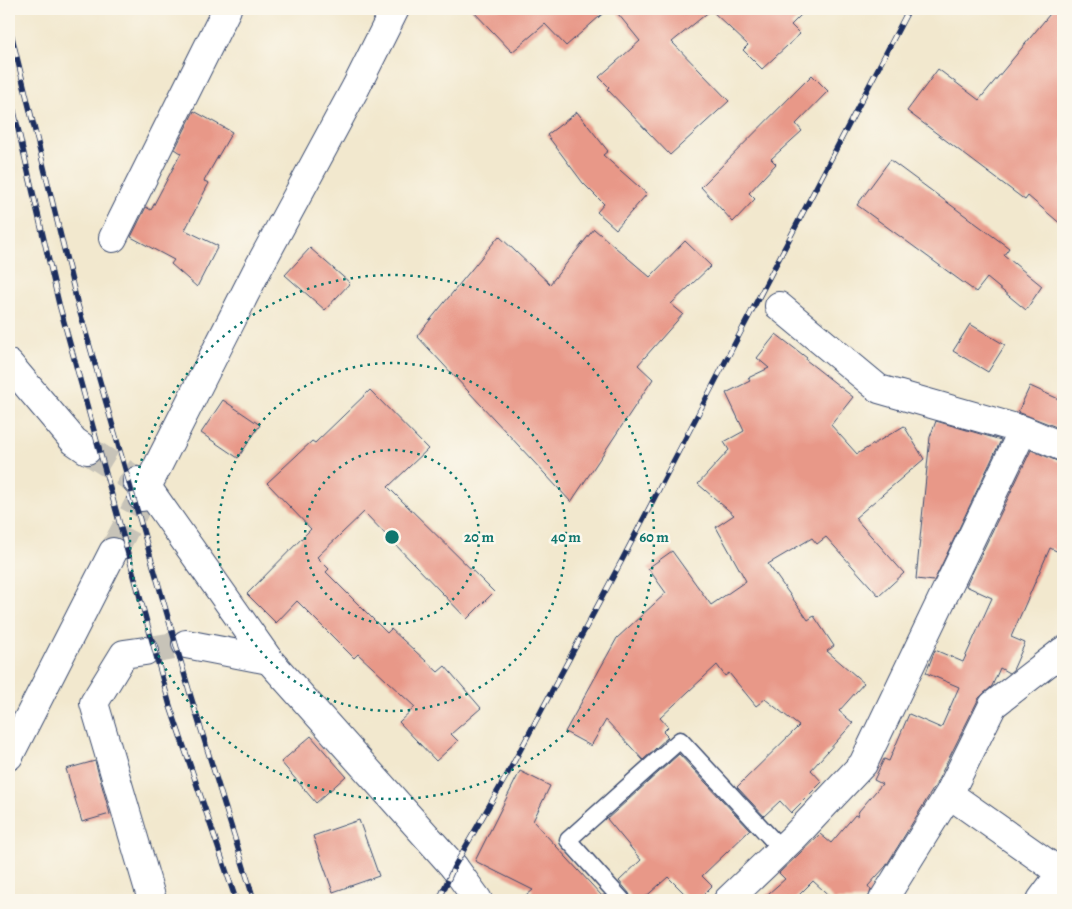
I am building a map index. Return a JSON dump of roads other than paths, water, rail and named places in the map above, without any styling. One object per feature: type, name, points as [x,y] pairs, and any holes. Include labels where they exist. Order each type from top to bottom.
[{"type":"street","points":[[112,238],[227,9]]},
{"type":"street","points":[[394,9],[356,87],[142,488],[268,660],[454,868],[478,900]]},
{"type":"street","points":[[779,306],[879,390],[1023,430],[1063,447]]},
{"type":"street","points":[[12,374],[74,441],[87,450]]},
{"type":"street","points":[[728,900],[781,849],[863,764],[1023,430]]},
{"type":"street","points":[[9,756],[114,552]]},
{"type":"street","points":[[186,644],[268,660]]},
{"type":"street","points":[[145,650],[124,654],[94,703],[152,900]]},
{"type":"street","points":[[883,900],[949,794],[993,705],[1063,651]]},
{"type":"street","points":[[949,794],[1061,873],[1041,900]]},
{"type":"lane","points":[[622,900],[568,840],[680,740],[781,849]]},
{"type":"tunnel","points":[[87,450],[137,481]]},
{"type":"tunnel","points":[[113,552],[142,497]]},
{"type":"tunnel","points":[[145,651],[186,644]]},
{"type":"railway","points":[[439,900],[454,867],[508,773],[622,560],[909,9]]},
{"type":"railway","points":[[9,25],[77,302],[191,697],[254,900]]},
{"type":"railway","points":[[9,90],[59,304],[170,706],[236,900]]}]
